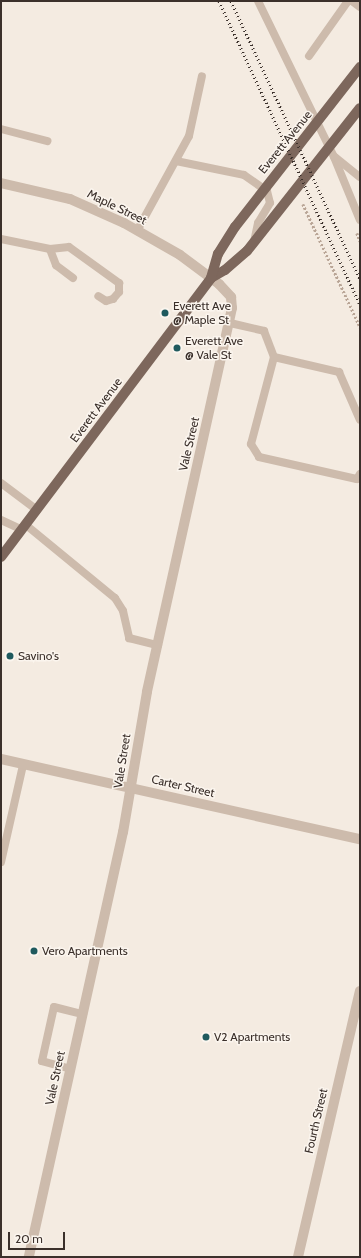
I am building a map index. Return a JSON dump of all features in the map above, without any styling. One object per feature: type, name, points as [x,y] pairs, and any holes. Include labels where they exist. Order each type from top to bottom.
[{"type":"main road","name":"Everett Avenue","points":[[1,556],[24,528],[211,278],[222,246],[264,189],[360,67]]},
{"type":"main road","name":"Everett Avenue","points":[[211,278],[232,265],[254,242],[360,108]]},
{"type":"street","name":"Maple Street","points":[[1,183],[83,204],[137,231],[180,255],[211,278]]},
{"type":"street","name":"Vale Street","points":[[29,1257],[83,1014],[130,788],[143,712],[230,323],[231,297],[211,278]]},
{"type":"street","name":"Carter Street","points":[[1,759],[360,839]]},
{"type":"street","name":"Fourth Street","points":[[298,1257],[360,991]]},
{"type":"lane","points":[[258,1],[329,146],[360,220]]},
{"type":"lane","points":[[309,56],[348,1]]},
{"type":"lane","points":[[352,1],[360,7]]},
{"type":"lane","points":[[137,231],[189,136],[202,76]]},
{"type":"lane","points":[[1,129],[47,140]]},
{"type":"lane","points":[[334,157],[360,177]]},
{"type":"lane","points":[[176,161],[244,175],[264,189],[270,196],[270,203],[258,223],[254,242]]},
{"type":"lane","points":[[1,239],[50,249],[69,247],[119,284],[119,292],[113,300],[106,301],[98,296]]},
{"type":"lane","points":[[50,249],[56,265],[73,278]]},
{"type":"lane","points":[[230,323],[264,331],[274,357],[251,444],[259,457],[357,479],[360,474]]},
{"type":"lane","points":[[274,357],[338,372],[360,420]]},
{"type":"lane","points":[[1,483],[37,510]]},
{"type":"lane","points":[[1,520],[24,528],[115,598],[123,611],[129,638],[158,645]]},
{"type":"lane","points":[[1,862],[23,765]]},
{"type":"lane","points":[[71,1068],[42,1061],[54,1007],[83,1014]]},
{"type":"path","points":[[300,198],[360,327]]},
{"type":"railway","points":[[219,1],[360,305]]},
{"type":"railway","points":[[231,1],[360,279]]},
{"type":"place","name":"Everett Ave @ Maple St","points":[[165,313]]},
{"type":"place","name":"Everett Ave @ Vale St","points":[[177,348]]},
{"type":"place","name":"Savino's","points":[[10,656]]},
{"type":"place","name":"Vero Apartments","points":[[34,951]]},
{"type":"place","name":"V2 Apartments","points":[[206,1037]]}]
